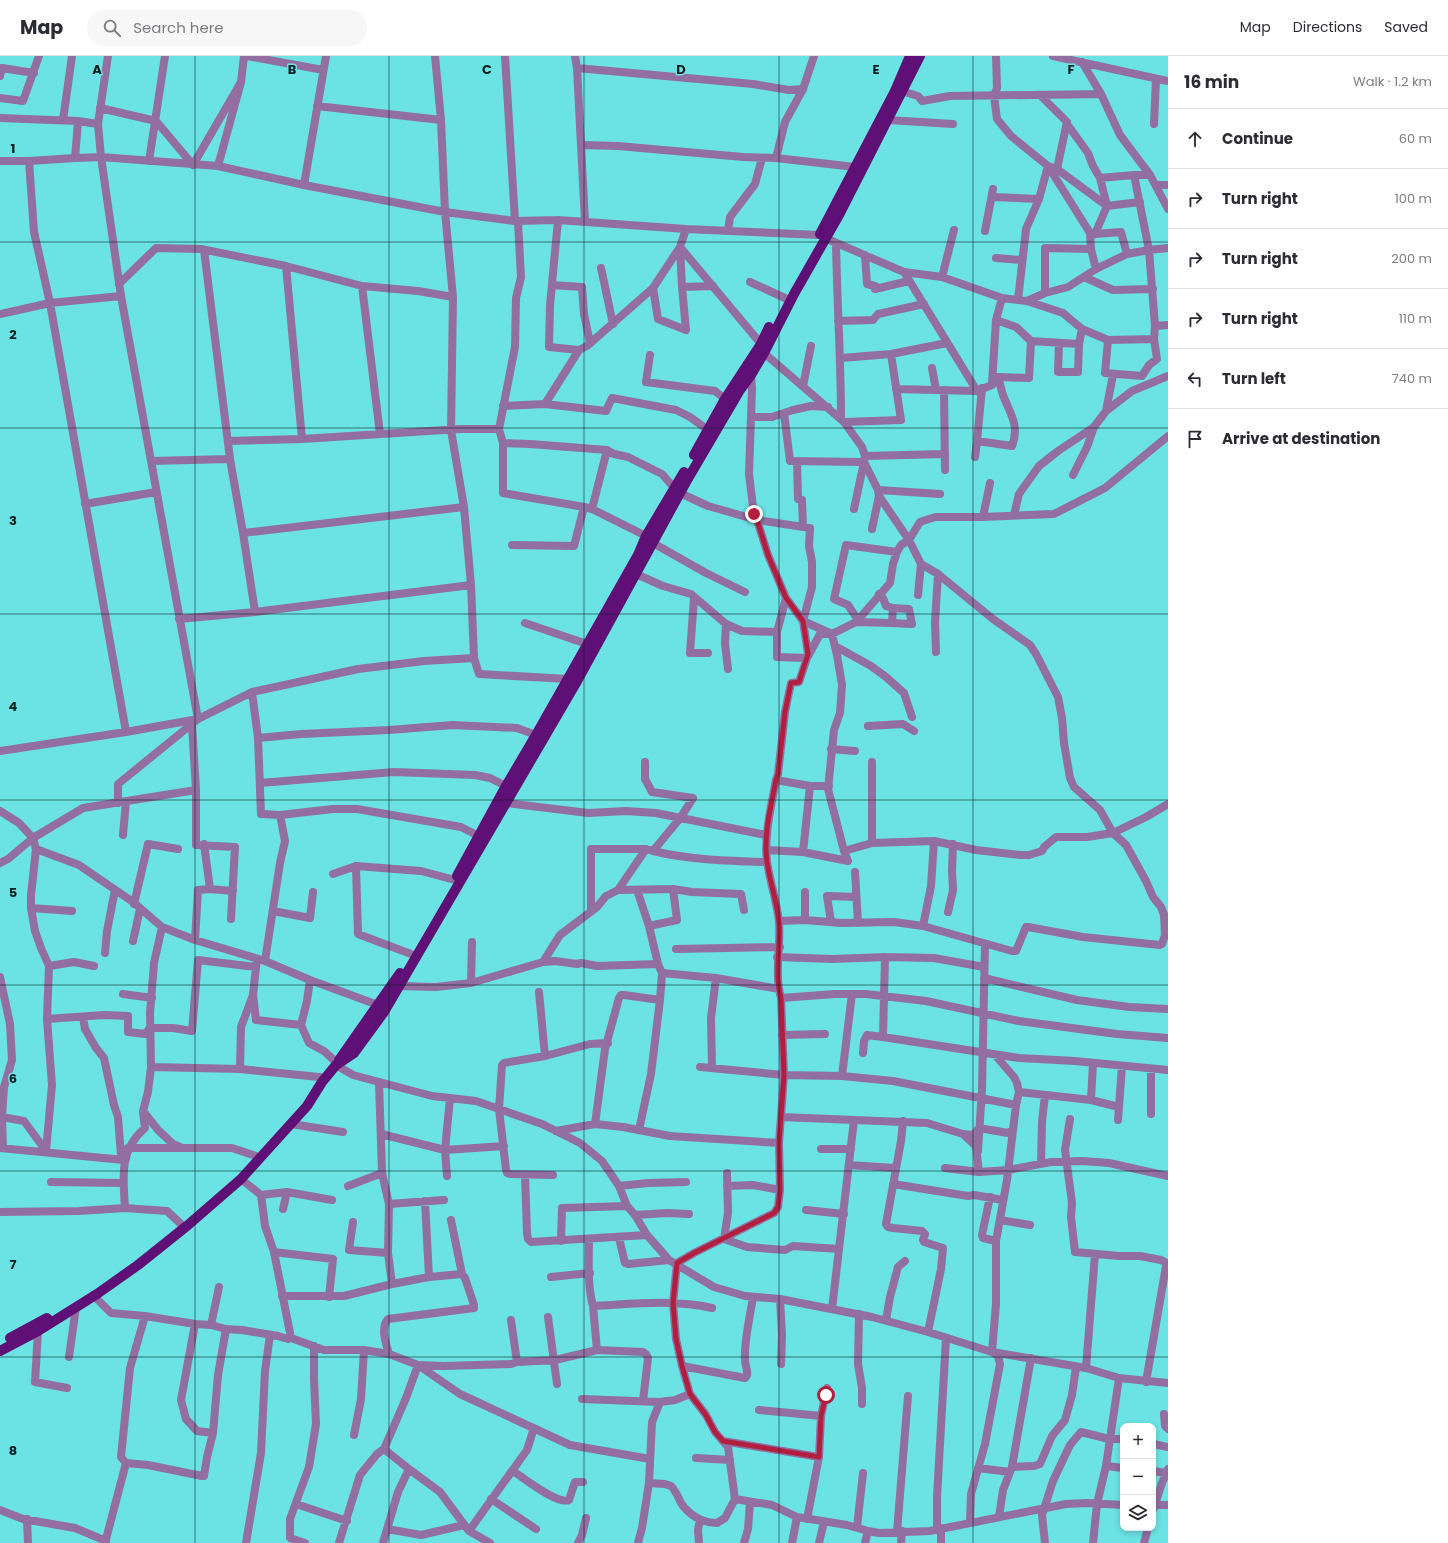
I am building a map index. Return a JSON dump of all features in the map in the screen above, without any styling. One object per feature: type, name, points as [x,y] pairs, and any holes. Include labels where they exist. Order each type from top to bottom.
[{"type":"main road","points":[[678,491],[725,399],[762,348],[794,294],[855,167],[895,91],[910,56]]},
{"type":"main road","points":[[0,1351],[38,1331],[138,1265],[241,1179],[307,1106],[322,1082],[378,1005],[411,954],[455,880],[506,786],[587,644],[636,574],[650,540],[678,491],[740,390],[751,375],[785,298],[822,237],[839,215],[920,56]]},
{"type":"main road","points":[[0,1345],[28,1328],[74,1304],[146,1253],[216,1195],[280,1132],[304,1103],[319,1077],[354,1053],[384,1012],[423,948],[576,683],[619,597],[638,555],[650,540]]},
{"type":"street","points":[[0,98],[23,101],[39,56]]},
{"type":"street","points":[[63,120],[72,56]]},
{"type":"street","points":[[108,56],[98,124],[101,157],[119,284],[179,619],[195,722],[196,845],[204,844],[235,847],[231,919]]},
{"type":"street","points":[[152,164],[156,120],[165,56]]},
{"type":"street","points":[[218,166],[241,82],[245,56],[323,70]]},
{"type":"street","points":[[304,185],[326,56]]},
{"type":"street","points":[[435,56],[441,120],[445,212],[453,297],[451,430],[464,507],[471,585],[474,658],[479,674],[568,679]]},
{"type":"street","points":[[505,56],[521,277],[516,298],[515,346],[499,429],[503,443],[503,493],[588,508],[745,592]]},
{"type":"street","points":[[575,56],[582,145],[585,222]]},
{"type":"street","points":[[776,158],[785,122],[802,89],[814,56]]},
{"type":"street","points":[[996,56],[997,88],[994,96],[997,119],[1011,136],[1048,166],[1093,234]]},
{"type":"street","points":[[1053,56],[1168,81]]},
{"type":"street","points":[[1082,62],[1101,94],[1120,135],[1150,175],[1168,209]]},
{"type":"street","points":[[0,76],[2,68],[34,73]]},
{"type":"street","points":[[576,68],[753,84],[789,90],[802,89]]},
{"type":"street","points":[[1154,124],[1156,79]]},
{"type":"street","points":[[194,165],[241,82]]},
{"type":"street","points":[[901,91],[918,96],[922,102],[950,96],[1101,94]]},
{"type":"street","points":[[1040,95],[1067,122],[1088,153],[1100,178],[1107,206],[1093,234],[1091,249],[1096,269]]},
{"type":"street","points":[[317,106],[441,120]]},
{"type":"street","points":[[100,108],[156,120],[194,165]]},
{"type":"street","points":[[0,118],[63,120],[98,124]]},
{"type":"street","points":[[888,120],[954,124]]},
{"type":"street","points":[[75,158],[78,121]]},
{"type":"street","points":[[1057,169],[1067,124]]},
{"type":"street","points":[[582,145],[618,146],[776,158],[855,167]]},
{"type":"street","points":[[0,161],[101,157],[152,164],[218,166],[304,185],[445,212],[516,222],[558,220],[822,237],[904,272],[942,277],[1002,298],[1027,301],[1063,313],[1082,329],[1108,340],[1154,339]]},
{"type":"street","points":[[728,231],[730,217],[755,184],[762,158]]},
{"type":"street","points":[[29,161],[34,232],[50,304],[126,732]]},
{"type":"street","points":[[1048,166],[1057,169],[1107,206],[1140,202]]},
{"type":"street","points":[[1018,300],[1026,229],[1039,199],[1048,166]]},
{"type":"street","points":[[1108,340],[1105,373],[1112,375],[1142,376],[1149,365],[1157,358],[1154,339],[1155,326],[1153,289],[1149,250],[1134,175]]},
{"type":"street","points":[[1100,178],[1150,175]]},
{"type":"street","points":[[1156,185],[1168,185]]},
{"type":"street","points":[[985,231],[993,193],[1039,199]]},
{"type":"street","points":[[558,220],[550,305],[549,347],[579,350]]},
{"type":"street","points":[[545,404],[579,350],[587,346],[653,288],[680,248],[686,229]]},
{"type":"street","points":[[942,277],[954,230]]},
{"type":"street","points":[[1093,234],[1121,232],[1127,254]]},
{"type":"street","points":[[836,243],[843,420]]},
{"type":"street","points":[[119,284],[156,248],[204,250],[286,266],[362,286],[418,291],[453,297]]},
{"type":"street","points":[[680,248],[713,286],[762,348],[843,420],[862,447],[865,459],[879,493],[921,564],[938,574],[993,619],[1030,646],[1036,654],[1058,697],[1070,778],[1074,787],[1100,810],[1113,832],[1126,845],[1153,897],[1166,916],[1164,935],[1162,944],[1160,945],[1083,937],[1026,927],[1014,951],[923,926],[885,922],[858,923],[805,920],[779,921]]},
{"type":"street","points":[[653,288],[658,319],[686,330],[680,248]]},
{"type":"street","points":[[1045,293],[1045,248],[1091,249]]},
{"type":"street","points":[[1027,301],[1045,293],[1068,287],[1096,269],[1127,254],[1168,248]]},
{"type":"street","points":[[204,250],[230,459],[255,612]]},
{"type":"street","points":[[865,255],[867,284],[875,286],[875,289],[909,281]]},
{"type":"street","points":[[996,258],[1022,260]]},
{"type":"street","points":[[286,266],[302,439]]},
{"type":"street","points":[[601,268],[612,324]]},
{"type":"street","points":[[904,272],[947,342],[980,390],[975,457]]},
{"type":"street","points":[[1084,277],[1113,290],[1153,289]]},
{"type":"street","points":[[750,282],[785,298]]},
{"type":"street","points":[[552,285],[582,287],[584,314],[590,343]]},
{"type":"street","points":[[362,286],[380,434]]},
{"type":"street","points":[[682,287],[713,286]]},
{"type":"street","points":[[0,314],[50,304],[121,296]]},
{"type":"street","points":[[992,385],[996,320],[1002,298]]},
{"type":"street","points":[[838,322],[873,320],[878,314],[924,304]]},
{"type":"street","points":[[996,320],[1016,327],[1031,341],[1079,344]]},
{"type":"street","points":[[1155,326],[1168,325]]},
{"type":"street","points":[[1059,343],[1058,372],[1078,372],[1079,344],[1082,329]]},
{"type":"street","points":[[998,377],[1029,378],[1031,341]]},
{"type":"street","points":[[841,358],[891,354],[947,342]]},
{"type":"street","points":[[803,386],[810,346]]},
{"type":"street","points":[[843,420],[902,420],[891,354]]},
{"type":"street","points":[[650,355],[646,382],[715,391],[725,399]]},
{"type":"street","points":[[932,368],[936,390]]},
{"type":"street","points":[[751,375],[749,474],[754,514],[768,555],[786,598],[803,621],[832,634]]},
{"type":"street","points":[[1106,411],[1112,375]]},
{"type":"street","points":[[1073,475],[1087,448],[1094,427],[1106,411],[1132,391],[1168,376]]},
{"type":"street","points":[[896,389],[980,390],[992,385],[998,377]]},
{"type":"street","points":[[977,441],[1012,446],[1016,436],[1014,418],[1003,395],[998,377]]},
{"type":"street","points":[[944,390],[945,470]]},
{"type":"street","points":[[503,406],[545,404],[606,411],[612,398],[676,410],[690,417],[708,430]]},
{"type":"street","points":[[751,417],[772,417],[811,406],[828,407]]},
{"type":"street","points":[[784,413],[790,462],[945,454]]},
{"type":"street","points":[[1014,515],[1019,494],[1039,466],[1058,451],[1094,427]]},
{"type":"street","points":[[228,441],[302,439],[451,430],[499,429]]},
{"type":"street","points":[[619,1238],[625,1263],[673,1262],[724,1239],[774,1213],[778,1207],[780,1190],[779,1143],[784,1075],[778,957],[780,947],[779,921],[767,862],[766,835],[778,774],[785,712],[791,683],[799,682],[808,656],[820,634],[832,634],[857,621],[890,583],[893,564],[897,552],[901,545],[908,540],[920,522],[935,517],[983,517],[1054,514],[1105,488],[1168,436]]},
{"type":"street","points":[[503,443],[607,450],[614,454],[628,457],[662,474],[678,491],[708,506],[757,520],[810,528],[809,546],[812,562],[812,587],[803,621],[808,656]]},
{"type":"street","points":[[512,545],[574,546],[607,450]]},
{"type":"street","points":[[151,461],[230,459]]},
{"type":"street","points":[[854,509],[865,459]]},
{"type":"street","points":[[797,462],[798,500],[802,500],[803,526]]},
{"type":"street","points":[[983,517],[990,483]]},
{"type":"street","points":[[85,504],[156,492]]},
{"type":"street","points":[[879,493],[940,494]]},
{"type":"street","points":[[872,529],[879,493]]},
{"type":"street","points":[[243,533],[464,507]]},
{"type":"street","points":[[857,621],[848,605],[834,598],[846,545],[897,552]]},
{"type":"street","points":[[918,595],[921,564]]},
{"type":"street","points":[[636,574],[663,586],[691,594],[726,624],[742,631],[777,632]]},
{"type":"street","points":[[936,652],[935,622],[938,574]]},
{"type":"street","points":[[179,619],[255,612],[471,585]]},
{"type":"street","points":[[857,621],[912,624],[909,609],[886,606],[884,598],[879,594]]},
{"type":"street","points":[[694,598],[690,653],[708,653]]},
{"type":"street","points":[[786,598],[777,632],[777,657],[808,656]]},
{"type":"street","points":[[892,623],[893,608]]},
{"type":"street","points":[[525,623],[587,644]]},
{"type":"street","points":[[726,624],[725,644],[728,669]]},
{"type":"street","points":[[766,850],[803,852],[848,861],[828,789],[831,749],[834,730],[840,713],[842,684],[832,634]]},
{"type":"street","points":[[835,646],[871,666],[904,692],[912,717]]},
{"type":"street","points":[[123,835],[122,802],[118,784],[195,722],[252,692],[358,669],[424,661],[474,658]]},
{"type":"street","points":[[252,692],[258,738],[261,814],[280,815],[333,809],[357,809],[461,827],[479,836]]},
{"type":"street","points":[[0,751],[195,722]]},
{"type":"street","points":[[868,726],[903,724],[914,731]]},
{"type":"street","points":[[258,738],[453,725],[517,728],[536,735]]},
{"type":"street","points":[[831,749],[855,751]]},
{"type":"street","points":[[543,962],[560,935],[597,907],[606,896],[618,890],[649,850],[681,817],[693,798],[652,792],[645,779],[645,762]]},
{"type":"street","points":[[872,762],[872,843]]},
{"type":"street","points":[[260,783],[394,772],[475,775],[490,778],[506,786]]},
{"type":"street","points":[[776,780],[810,786],[829,786]]},
{"type":"street","points":[[803,852],[810,786]]},
{"type":"street","points":[[0,862],[8,859],[33,838],[83,808],[196,790]]},
{"type":"street","points":[[506,803],[588,813],[626,811],[681,817],[766,835]]},
{"type":"street","points":[[844,851],[872,843],[934,841],[976,850],[1029,856],[1042,851],[1056,837],[1087,838],[1113,832],[1168,804]]},
{"type":"street","points":[[0,811],[19,823],[33,838],[36,849],[30,895],[31,908],[39,942],[49,966],[48,1020],[52,1085],[46,1151]]},
{"type":"street","points":[[240,1069],[241,1027],[253,995],[260,962],[274,911],[280,863],[285,842],[280,815]]},
{"type":"street","points":[[923,926],[931,886],[934,841]]},
{"type":"street","points":[[133,941],[137,907],[148,844],[178,849]]},
{"type":"street","points":[[204,844],[210,889]]},
{"type":"street","points":[[948,912],[953,890],[953,844]]},
{"type":"street","points":[[36,849],[79,865],[115,890],[162,927],[378,1005]]},
{"type":"street","points":[[591,911],[591,849],[649,850],[672,855],[715,860],[767,862]]},
{"type":"street","points":[[333,874],[356,866],[422,871],[455,880]]},
{"type":"street","points":[[356,866],[358,934],[411,954]]},
{"type":"street","points":[[854,872],[858,923]]},
{"type":"street","points":[[195,940],[198,890],[210,889],[233,891]]},
{"type":"street","points":[[618,890],[673,889],[692,892],[741,894],[744,910]]},
{"type":"street","points":[[649,926],[678,920],[673,889]]},
{"type":"street","points":[[105,953],[107,931],[115,890]]},
{"type":"street","points":[[636,890],[649,926],[658,964],[662,973],[651,1074],[639,1130]]},
{"type":"street","points":[[274,911],[310,918],[313,892]]},
{"type":"street","points":[[805,892],[805,920]]},
{"type":"street","points":[[831,922],[827,896],[856,897]]},
{"type":"street","points":[[31,908],[72,911]]},
{"type":"street","points":[[125,1208],[123,1183],[124,1160],[128,1148],[135,1136],[145,1128],[143,1111],[152,1067],[150,1028],[154,963],[162,927]]},
{"type":"street","points":[[471,983],[472,942]]},
{"type":"street","points":[[979,1172],[978,1151],[985,944]]},
{"type":"street","points":[[676,949],[780,947]]},
{"type":"street","points":[[778,957],[833,959],[885,957],[934,958],[984,967]]},
{"type":"street","points":[[883,1037],[885,957]]},
{"type":"street","points":[[150,1028],[173,1028],[192,1031],[198,960],[260,962]]},
{"type":"street","points":[[399,986],[436,987],[471,983],[543,962],[556,961],[597,966],[658,964]]},
{"type":"street","points":[[49,966],[74,962],[94,966]]},
{"type":"street","points":[[662,973],[716,978],[779,989]]},
{"type":"street","points":[[0,977],[10,1024],[12,1060],[4,1087],[1,1148],[46,1151],[124,1160]]},
{"type":"street","points":[[712,1068],[711,1018],[716,978]]},
{"type":"street","points":[[984,978],[1077,1000],[1129,1007],[1168,1009]]},
{"type":"street","points":[[310,980],[301,1025],[309,1043],[324,1051],[336,1064],[353,1075],[379,1082],[432,1096],[476,1101],[555,1131],[580,1143],[602,1161],[619,1186],[626,1206],[635,1215],[647,1235],[673,1262],[714,1287],[745,1296],[780,1300],[886,1320],[992,1352],[1086,1368],[1118,1378],[1168,1383]]},
{"type":"street","points":[[539,992],[545,1056]]},
{"type":"street","points":[[123,994],[152,998]]},
{"type":"street","points":[[781,998],[852,994],[885,997],[932,1002],[1018,1021],[1117,1034],[1168,1038]]},
{"type":"street","points":[[842,1076],[852,994]]},
{"type":"street","points":[[253,995],[256,1020],[301,1025]]},
{"type":"street","points":[[595,1124],[605,1049],[608,1043],[619,998],[621,995],[660,1000]]},
{"type":"street","points":[[48,1020],[104,1015],[128,1016],[128,1032],[145,1034],[150,1028]]},
{"type":"street","points":[[83,1017],[85,1029],[96,1048],[104,1058],[118,1117],[121,1156],[124,1160]]},
{"type":"street","points":[[782,1035],[825,1034]]},
{"type":"street","points":[[863,1053],[864,1041],[867,1035],[1019,1058],[1047,1058],[1168,1070]]},
{"type":"street","points":[[553,1175],[525,1175],[507,1173],[499,1109],[502,1065],[504,1063],[545,1056],[590,1044],[608,1043]]},
{"type":"street","points":[[992,1352],[996,1304],[996,1241],[1019,1092],[1014,1077],[996,1055]]},
{"type":"street","points":[[1090,1100],[1093,1063]]},
{"type":"street","points":[[1118,1120],[1122,1066]]},
{"type":"street","points":[[152,1067],[240,1069],[319,1077]]},
{"type":"street","points":[[700,1067],[784,1075],[842,1076],[893,1081],[1016,1105]]},
{"type":"street","points":[[1151,1069],[1151,1114]]},
{"type":"street","points":[[379,1082],[382,1173],[389,1204],[388,1253],[392,1284]]},
{"type":"street","points":[[1019,1092],[1090,1100],[1119,1107]]},
{"type":"street","points":[[1040,1163],[1045,1095]]},
{"type":"street","points":[[447,1176],[445,1150],[450,1098]]},
{"type":"street","points":[[143,1111],[158,1130],[173,1144],[182,1148]]},
{"type":"street","points":[[2,1117],[24,1121],[46,1151]]},
{"type":"street","points":[[781,1117],[927,1123],[962,1134],[973,1135],[979,1128]]},
{"type":"street","points":[[1070,1119],[1065,1150],[1072,1203],[1071,1217],[1074,1249],[1076,1252],[1140,1256],[1165,1262],[1166,1266],[1146,1382]]},
{"type":"street","points":[[832,1309],[854,1120]]},
{"type":"street","points":[[903,1121],[901,1141],[886,1224],[888,1227],[922,1231],[925,1234],[923,1240],[924,1242],[942,1248],[941,1269],[928,1332]]},
{"type":"street","points":[[291,1124],[343,1132]]},
{"type":"street","points":[[555,1131],[595,1124],[670,1136],[779,1143]]},
{"type":"street","points":[[979,1128],[1008,1133],[1013,1130]]},
{"type":"street","points":[[381,1134],[445,1150],[504,1146]]},
{"type":"street","points":[[962,1134],[976,1146],[978,1151]]},
{"type":"street","points":[[128,1148],[232,1148],[256,1156]]},
{"type":"street","points":[[821,1148],[851,1149]]},
{"type":"street","points":[[944,1168],[979,1172],[1008,1170],[1040,1163],[1082,1161],[1096,1162],[1168,1176]]},
{"type":"street","points":[[849,1165],[895,1168]]},
{"type":"street","points":[[348,1186],[382,1173]]},
{"type":"street","points":[[724,1239],[728,1213],[727,1173]]},
{"type":"street","points":[[525,1175],[527,1233],[528,1239],[531,1242],[589,1240],[647,1235]]},
{"type":"street","points":[[241,1179],[261,1195],[287,1192],[332,1200]]},
{"type":"street","points":[[51,1182],[123,1183]]},
{"type":"street","points":[[619,1186],[648,1183],[686,1182]]},
{"type":"street","points":[[893,1184],[1003,1200]]},
{"type":"street","points":[[728,1186],[753,1185],[780,1190]]},
{"type":"street","points":[[283,1209],[287,1192]]},
{"type":"street","points":[[261,1195],[264,1226],[274,1252],[291,1338]]},
{"type":"street","points":[[990,1197],[982,1235],[986,1240],[996,1241]]},
{"type":"street","points":[[389,1204],[444,1200]]},
{"type":"street","points":[[425,1202],[429,1277]]},
{"type":"street","points":[[561,1241],[562,1208],[626,1206]]},
{"type":"street","points":[[0,1212],[79,1211],[125,1208],[167,1211],[181,1224]]},
{"type":"street","points":[[806,1210],[844,1214]]},
{"type":"street","points":[[635,1215],[667,1213],[689,1214]]},
{"type":"street","points":[[389,1354],[384,1332],[384,1324],[388,1319],[474,1308],[465,1278],[462,1274],[451,1220]]},
{"type":"street","points":[[1000,1220],[1030,1225]]},
{"type":"street","points":[[353,1222],[349,1250],[388,1253]]},
{"type":"street","points":[[724,1239],[747,1247],[784,1250],[793,1246],[839,1249]]},
{"type":"street","points":[[589,1240],[590,1273],[588,1280],[594,1306],[597,1350]]},
{"type":"street","points":[[274,1252],[333,1259],[329,1297]]},
{"type":"street","points":[[1086,1368],[1095,1254]]},
{"type":"street","points":[[886,1320],[890,1297],[898,1268],[905,1261]]},
{"type":"street","points":[[649,1483],[671,1486],[682,1504],[700,1520],[712,1523],[717,1523],[724,1518],[735,1499],[728,1447],[715,1432],[706,1415],[690,1394],[682,1366],[676,1339],[673,1303],[673,1262]]},
{"type":"street","points":[[551,1277],[590,1273]]},
{"type":"street","points":[[282,1296],[344,1296],[392,1284],[429,1277],[462,1274]]},
{"type":"street","points":[[211,1324],[219,1287]]},
{"type":"street","points":[[93,1295],[111,1313],[145,1316],[195,1324],[211,1324],[226,1329],[242,1330],[288,1339],[291,1338],[324,1350],[364,1350],[389,1354],[418,1365],[460,1394],[570,1445],[650,1458]]},
{"type":"street","points":[[682,1366],[745,1378],[747,1373],[745,1360],[746,1341],[753,1297]]},
{"type":"street","points":[[780,1300],[782,1335],[781,1364]]},
{"type":"street","points":[[594,1306],[673,1303],[693,1304],[712,1308]]},
{"type":"street","points":[[69,1357],[76,1307]]},
{"type":"street","points":[[859,1314],[858,1364],[862,1388],[862,1404]]},
{"type":"street","points":[[145,1316],[130,1368],[121,1457],[126,1463],[148,1465],[202,1476],[204,1476],[213,1433],[218,1375],[226,1329]]},
{"type":"street","points":[[548,1317],[555,1360],[557,1384]]},
{"type":"street","points":[[511,1320],[517,1362]]},
{"type":"street","points":[[195,1324],[181,1400],[186,1419],[197,1431],[213,1433]]},
{"type":"street","points":[[38,1331],[35,1382],[66,1388]]},
{"type":"street","points":[[246,1543],[261,1453],[264,1371],[270,1335]]},
{"type":"street","points":[[941,1543],[937,1497],[946,1338]]},
{"type":"street","points":[[305,1543],[290,1538],[290,1519],[309,1467],[316,1424],[314,1346]]},
{"type":"street","points":[[354,1435],[361,1398],[364,1350]]},
{"type":"street","points":[[418,1365],[444,1366],[512,1364],[517,1362],[555,1360],[597,1350],[643,1352],[648,1358],[643,1401]]},
{"type":"street","points":[[970,1522],[971,1494],[985,1444],[1000,1364],[998,1356],[992,1352]]},
{"type":"street","points":[[999,1517],[1004,1490],[1011,1470],[1031,1358]]},
{"type":"street","points":[[339,1543],[360,1475],[377,1454],[384,1449],[406,1398],[418,1365]]},
{"type":"street","points":[[978,1468],[1011,1470],[1040,1464],[1052,1436],[1065,1420],[1072,1395],[1076,1367]]},
{"type":"street","points":[[1093,1543],[1097,1504],[1106,1466],[1118,1378]]},
{"type":"street","points":[[807,1519],[819,1457],[821,1416],[827,1388]]},
{"type":"street","points":[[582,1399],[660,1402],[675,1400],[690,1394]]},
{"type":"street","points":[[902,1543],[899,1531],[908,1396]]},
{"type":"street","points":[[638,1543],[642,1528],[649,1483],[652,1422],[660,1402]]},
{"type":"street","points":[[759,1410],[821,1416]]},
{"type":"street","points":[[1164,1414],[1165,1426],[1168,1429]]},
{"type":"street","points":[[387,1529],[421,1535],[466,1528],[513,1471],[527,1450],[534,1428]]},
{"type":"street","points":[[1045,1543],[1042,1515],[1053,1481],[1070,1445],[1078,1433],[1081,1432],[1120,1439]]},
{"type":"street","points":[[723,1441],[819,1457]]},
{"type":"street","points":[[1156,1445],[1168,1447]]},
{"type":"street","points":[[384,1449],[408,1470],[440,1492],[466,1528],[490,1543]]},
{"type":"street","points":[[696,1458],[730,1460]]},
{"type":"street","points":[[0,1510],[23,1519],[75,1528],[106,1542],[126,1463]]},
{"type":"street","points":[[1106,1466],[1120,1468]]},
{"type":"street","points":[[383,1543],[398,1492],[408,1470]]},
{"type":"street","points":[[513,1471],[554,1498],[565,1501],[569,1500],[575,1482],[583,1482]]},
{"type":"street","points":[[1156,1471],[1167,1471],[1156,1499]]},
{"type":"street","points":[[857,1527],[863,1473]]},
{"type":"street","points":[[491,1499],[536,1529]]},
{"type":"street","points":[[735,1499],[772,1506],[798,1517],[857,1527],[879,1533],[939,1529],[1066,1504],[1088,1503],[1120,1505]]},
{"type":"street","points":[[744,1543],[748,1529],[750,1502]]},
{"type":"street","points":[[296,1504],[347,1520]]},
{"type":"street","points":[[1156,1507],[1168,1505]]},
{"type":"street","points":[[792,1543],[798,1517]]},
{"type":"street","points":[[578,1543],[582,1535],[586,1518]]},
{"type":"street","points":[[26,1519],[28,1543]]},
{"type":"street","points":[[699,1543],[698,1530],[700,1520]]},
{"type":"street","points":[[819,1543],[824,1522]]},
{"type":"street","points":[[865,1543],[868,1531]]},
{"type":"street","points":[[1144,1543],[1147,1531]]},
{"type":"route","points":[[754,514],[768,555],[786,598],[803,621],[808,654],[799,682],[791,683],[785,712],[778,774],[766,835],[767,862],[779,921],[779,989],[781,998],[784,1075],[779,1143],[780,1190],[778,1207],[774,1213],[677,1263],[673,1303],[676,1339],[690,1394],[706,1415],[715,1432],[723,1441],[786,1450],[819,1457],[821,1416],[826,1395]]}]
